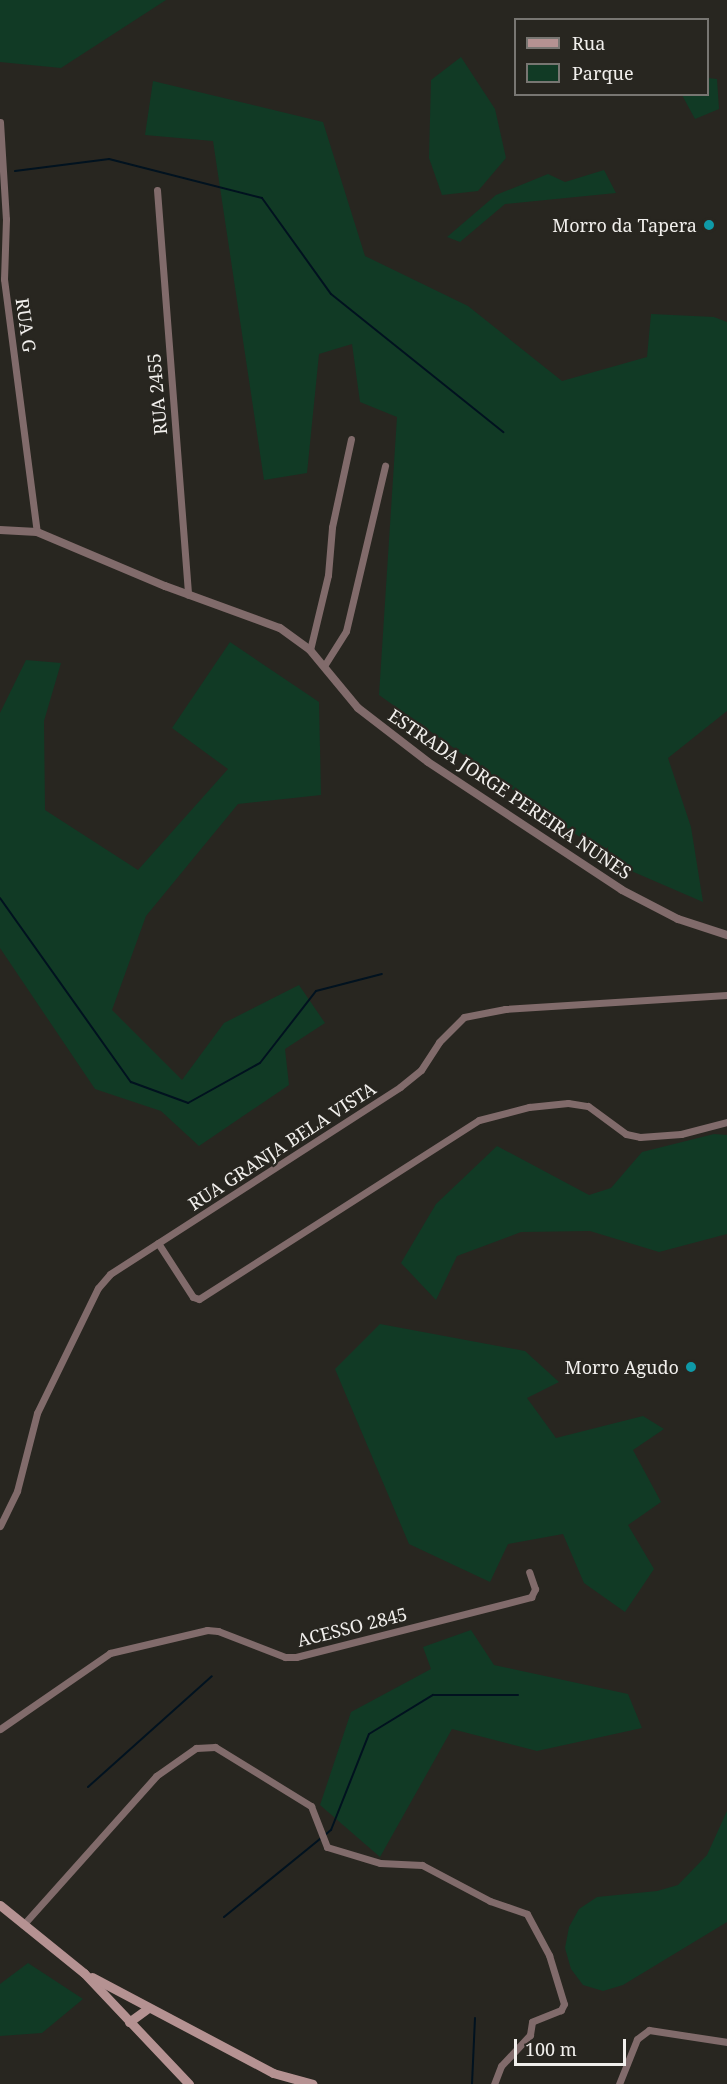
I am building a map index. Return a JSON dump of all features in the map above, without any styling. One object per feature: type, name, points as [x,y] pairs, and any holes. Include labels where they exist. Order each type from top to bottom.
[{"type":"main road","points":[[0,1905],[84,1972],[273,2073],[313,2084]]},
{"type":"main road","points":[[84,1972],[189,2084]]},
{"type":"main road","points":[[129,2022],[148,2007]]},
{"type":"street","name":"RUA G","points":[[0,122],[6,219],[4,279],[37,532]]},
{"type":"street","name":"RUA 2455","points":[[156,190],[188,595]]},
{"type":"street","points":[[310,650],[328,575],[332,528],[351,438]]},
{"type":"street","points":[[324,666],[346,631],[385,466]]},
{"type":"street","name":"ESTRADA JORGE PEREIRA NUNES","points":[[0,530],[37,532],[188,595],[280,628],[310,650],[358,708],[428,762],[647,904],[727,935]]},
{"type":"street","name":"RUA GRANJA BELA VISTA","points":[[0,1526],[17,1491],[37,1413],[98,1288],[110,1274],[400,1087],[421,1070],[439,1042],[464,1017],[505,1009],[727,995]]},
{"type":"street","points":[[158,1243],[192,1297],[199,1299],[429,1150],[488,1117],[548,1103],[578,1103],[597,1111],[626,1134],[640,1137],[681,1134],[727,1122]]},
{"type":"street","name":"ACESSO 2845","points":[[0,1729],[110,1653],[207,1630],[218,1630],[279,1656],[296,1657],[531,1597],[535,1590],[529,1572]]},
{"type":"street","points":[[23,1925],[156,1776],[196,1748],[215,1747],[303,1799],[315,1814],[327,1847],[380,1863],[422,1865],[490,1901],[527,1914],[549,1955],[564,2004],[556,2013],[532,2022],[530,2035],[501,2066],[494,2084]]},
{"type":"street","points":[[620,2084],[637,2039],[649,2030],[727,2042]]},
{"type":"green space","points":[[0,0],[166,0],[61,68],[0,62]]},
{"type":"green space","points":[[461,57],[495,109],[506,158],[478,191],[442,195],[429,158],[431,80]]},
{"type":"green space","points":[[709,78],[717,79],[719,109],[695,119],[683,96],[709,96]]},
{"type":"green space","points":[[153,81],[323,122],[365,256],[468,306],[562,381],[647,357],[651,314],[714,317],[727,322],[727,711],[668,758],[691,827],[703,902],[622,867],[379,695],[397,417],[360,402],[352,344],[319,354],[307,473],[264,480],[213,141],[145,135]]},
{"type":"green space","points":[[604,170],[616,193],[505,204],[460,242],[447,237],[496,195],[548,174],[565,182]]},
{"type":"green space","points":[[230,642],[319,702],[321,795],[238,804],[146,916],[112,1010],[182,1080],[224,1023],[299,985],[325,1023],[285,1049],[289,1085],[199,1146],[161,1111],[95,1089],[0,948],[0,713],[26,660],[61,663],[44,721],[45,810],[138,870],[228,769],[172,728]]},
{"type":"green space","points":[[714,1134],[727,1135],[727,1234],[659,1252],[590,1231],[521,1232],[457,1256],[436,1300],[401,1263],[436,1204],[497,1146],[589,1195],[611,1188],[642,1152]]},
{"type":"green space","points":[[380,1324],[525,1351],[559,1382],[527,1398],[556,1438],[643,1416],[664,1429],[633,1450],[661,1502],[628,1525],[654,1569],[625,1612],[584,1583],[563,1534],[508,1544],[490,1582],[409,1544],[335,1369]]},
{"type":"green space","points":[[471,1630],[494,1665],[628,1694],[642,1728],[537,1751],[452,1729],[380,1857],[320,1805],[351,1712],[431,1669],[423,1647]]},
{"type":"green space","points":[[727,1811],[727,1922],[623,1985],[603,1991],[583,1985],[571,1969],[565,1948],[569,1927],[579,1909],[597,1897],[657,1891],[678,1885],[707,1855]]},
{"type":"green space","points":[[28,1963],[83,1999],[42,2033],[0,2036],[0,1984]]},
{"type":"waterway","points":[[15,171],[109,159],[262,198],[331,294],[503,432]]},
{"type":"waterway","points":[[0,898],[131,1082],[188,1103],[260,1063],[316,991],[382,974]]},
{"type":"waterway","points":[[88,1787],[212,1676]]},
{"type":"waterway","points":[[325,1835],[331,1830],[369,1734],[433,1695],[518,1695]]},
{"type":"waterway","points":[[224,1917],[320,1839]]},
{"type":"waterway","points":[[472,2084],[475,2018]]},
{"type":"place","name":"Morro da Tapera","points":[[709,225]]},
{"type":"place","name":"Morro Agudo","points":[[691,1367]]}]
